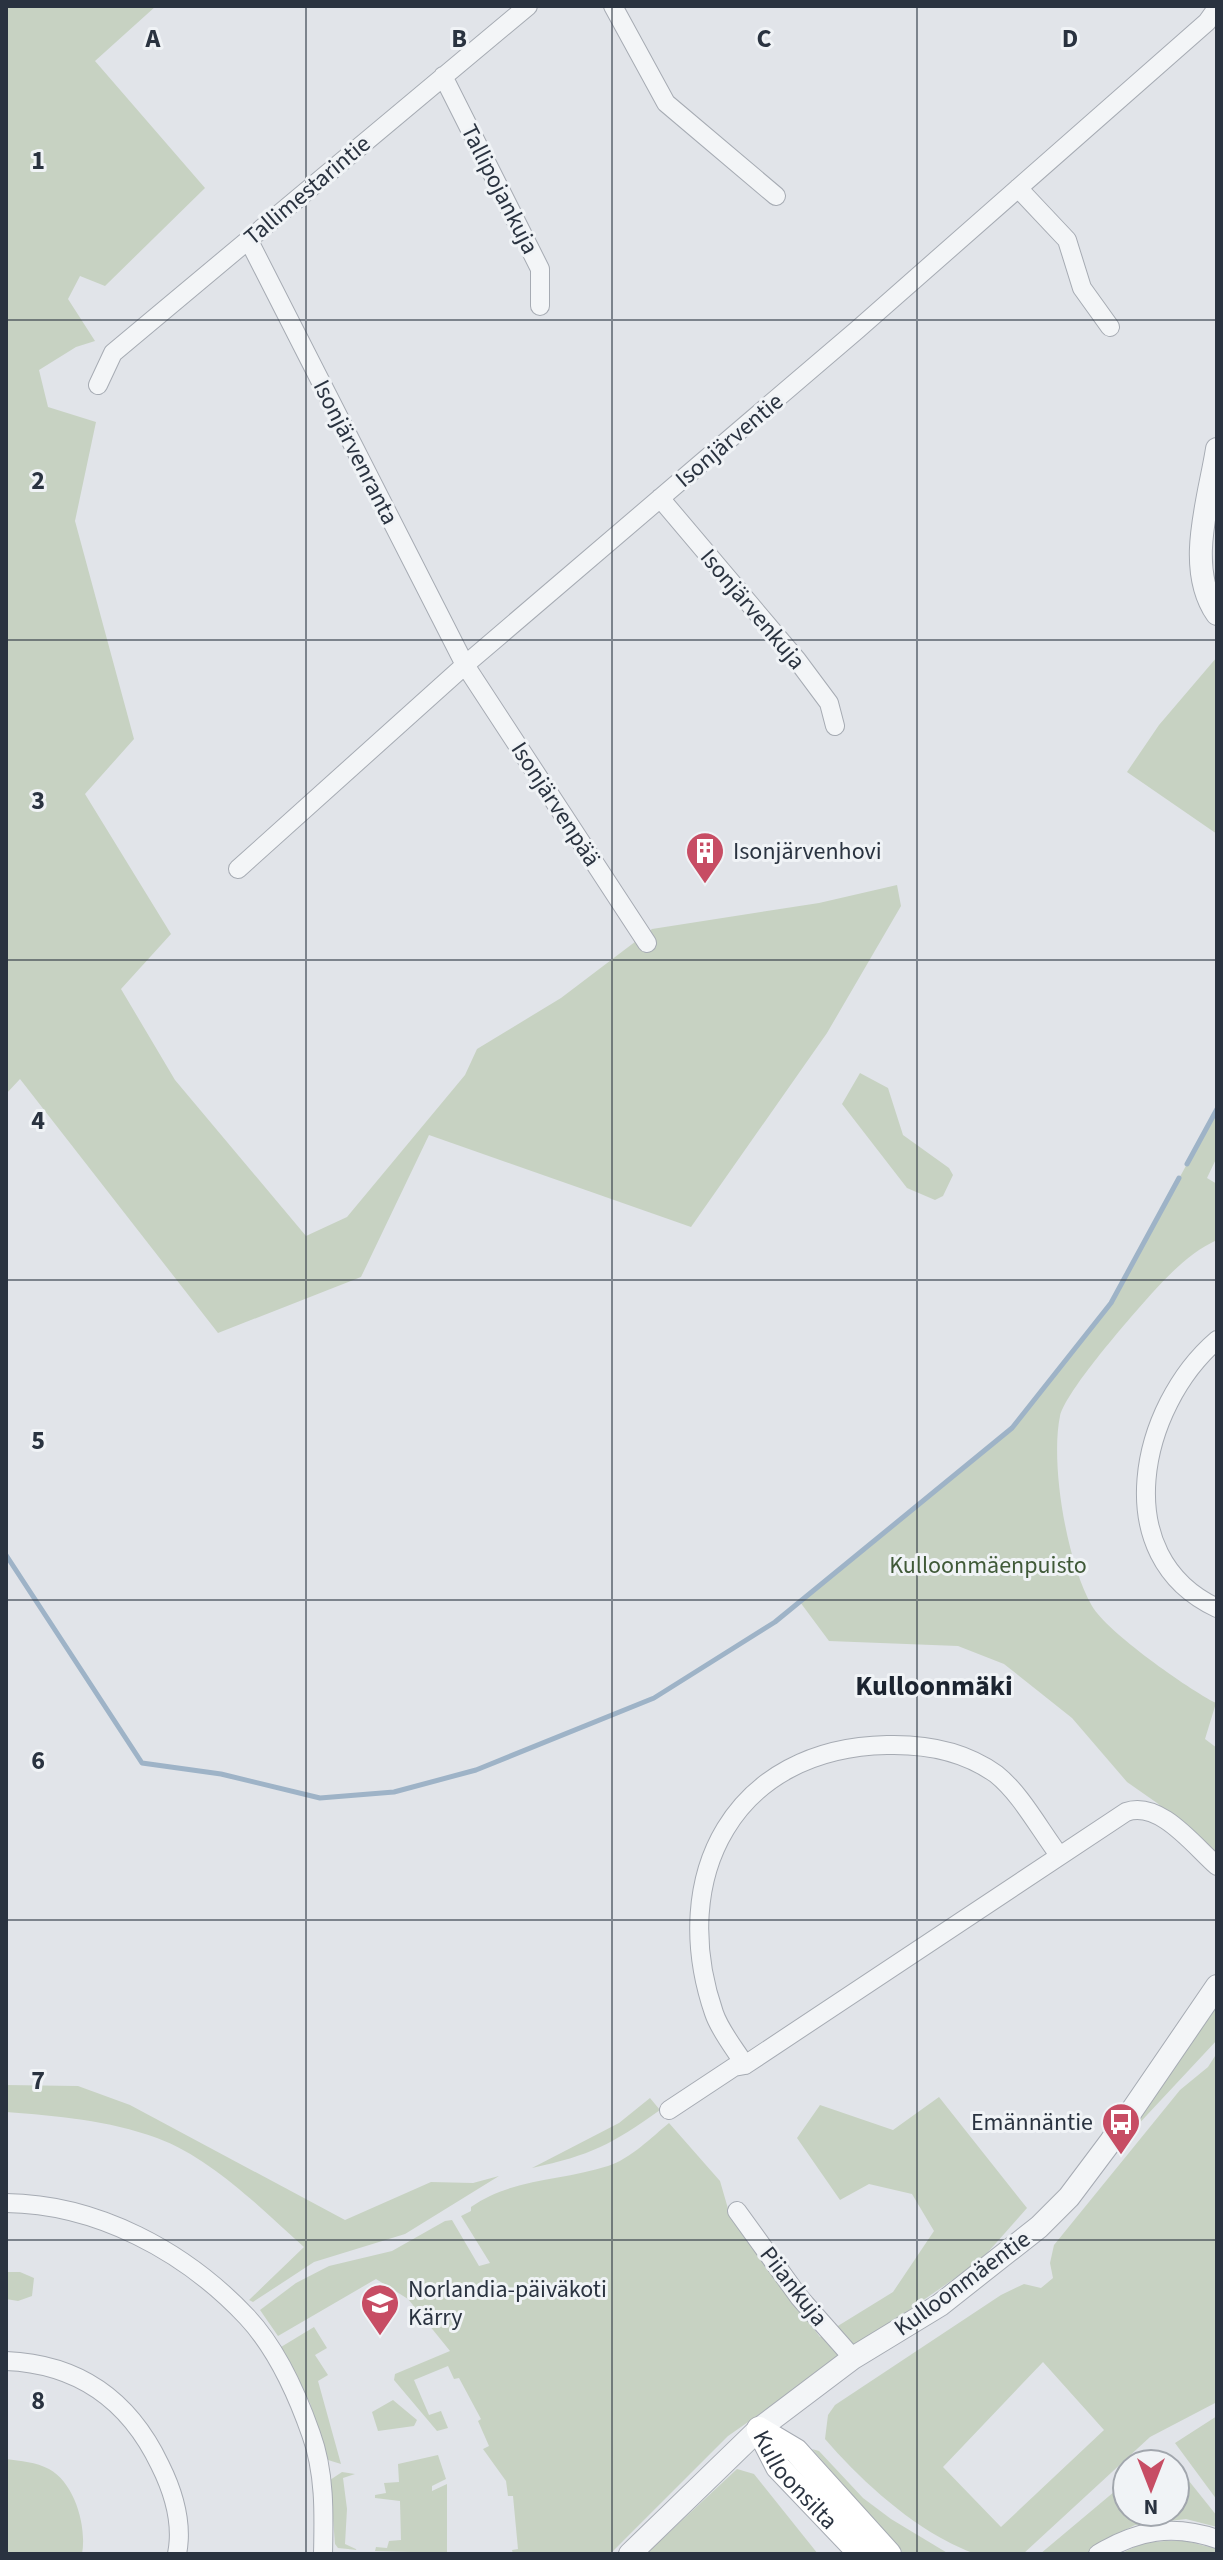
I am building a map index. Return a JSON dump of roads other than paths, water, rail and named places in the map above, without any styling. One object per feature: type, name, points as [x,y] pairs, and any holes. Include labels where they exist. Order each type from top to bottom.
[{"type":"main road","name":"Kulloonsilta","points":[[759,2429],[778,2467],[861,2554]]},
{"type":"main road","name":"Kulloonsilta","points":[[759,2429],[796,2451],[889,2554]]},
{"type":"street","name":"Tallimestarintie","points":[[98,385],[113,353],[528,6]]},
{"type":"street","points":[[613,6],[666,103],[776,196]]},
{"type":"street","name":"Isonjärventie","points":[[238,869],[465,665],[1207,22],[1217,8]]},
{"type":"street","name":"Tallipojankuja","points":[[443,76],[540,269],[540,306]]},
{"type":"street","points":[[1018,188],[1067,240],[1082,288],[1110,327]]},
{"type":"street","name":"Isonjärvenranta","points":[[248,239],[465,665]]},
{"type":"street","points":[[1217,449],[1201,565],[1207,597],[1217,614]]},
{"type":"street","name":"Isonjärvenkuja","points":[[660,498],[797,660],[829,703],[835,726]]},
{"type":"street","name":"Isonjärvenpää","points":[[465,665],[647,943]]},
{"type":"street","points":[[1217,1340],[1175,1386],[1156,1429],[1145,1496],[1151,1532],[1172,1576],[1217,1608]]},
{"type":"street","points":[[745,2065],[715,2017],[702,1970],[697,1931],[699,1892],[711,1853],[731,1820],[764,1783],[797,1764],[833,1752],[865,1746],[934,1747],[971,1760],[997,1775],[1059,1855]]},
{"type":"street","points":[[669,2110],[734,2067],[745,2065],[1126,1812],[1144,1809],[1159,1815],[1217,1866]]},
{"type":"street","name":"Kulloonmäentie","points":[[630,2554],[759,2429],[853,2358],[940,2305],[1002,2259],[1065,2201],[1111,2141],[1217,1986]]},
{"type":"street","points":[[6,2203],[35,2204],[84,2213],[135,2234],[202,2278],[246,2316],[270,2348],[312,2435],[325,2505],[323,2554]]},
{"type":"street","name":"Piiankuja","points":[[737,2211],[799,2297],[853,2358]]},
{"type":"street","points":[[6,2361],[34,2364],[94,2385],[119,2403],[134,2419],[162,2468],[175,2504],[177,2554]]},
{"type":"street","points":[[1098,2554],[1144,2532],[1186,2531],[1217,2539]]},
{"type":"waterway","points":[[1187,1164],[1217,1109]]},
{"type":"waterway","points":[[6,1555],[142,1763],[221,1774],[320,1798],[394,1792],[476,1770],[654,1698],[775,1622],[1012,1428],[1111,1303],[1179,1178]]},
{"type":"place","name":"Isonjärvenhovi","points":[[705,885]]},
{"type":"place","name":"Emännäntie","points":[[1121,2156]]},
{"type":"place","name":"Norlandia-päiväkoti Kärry","points":[[380,2337]]},
{"type":"district","name":"Kulloonmäki","points":[[934,1685]]},
{"type":"park label","name":"Kulloonmäenpuisto","points":[[988,1565]]}]
